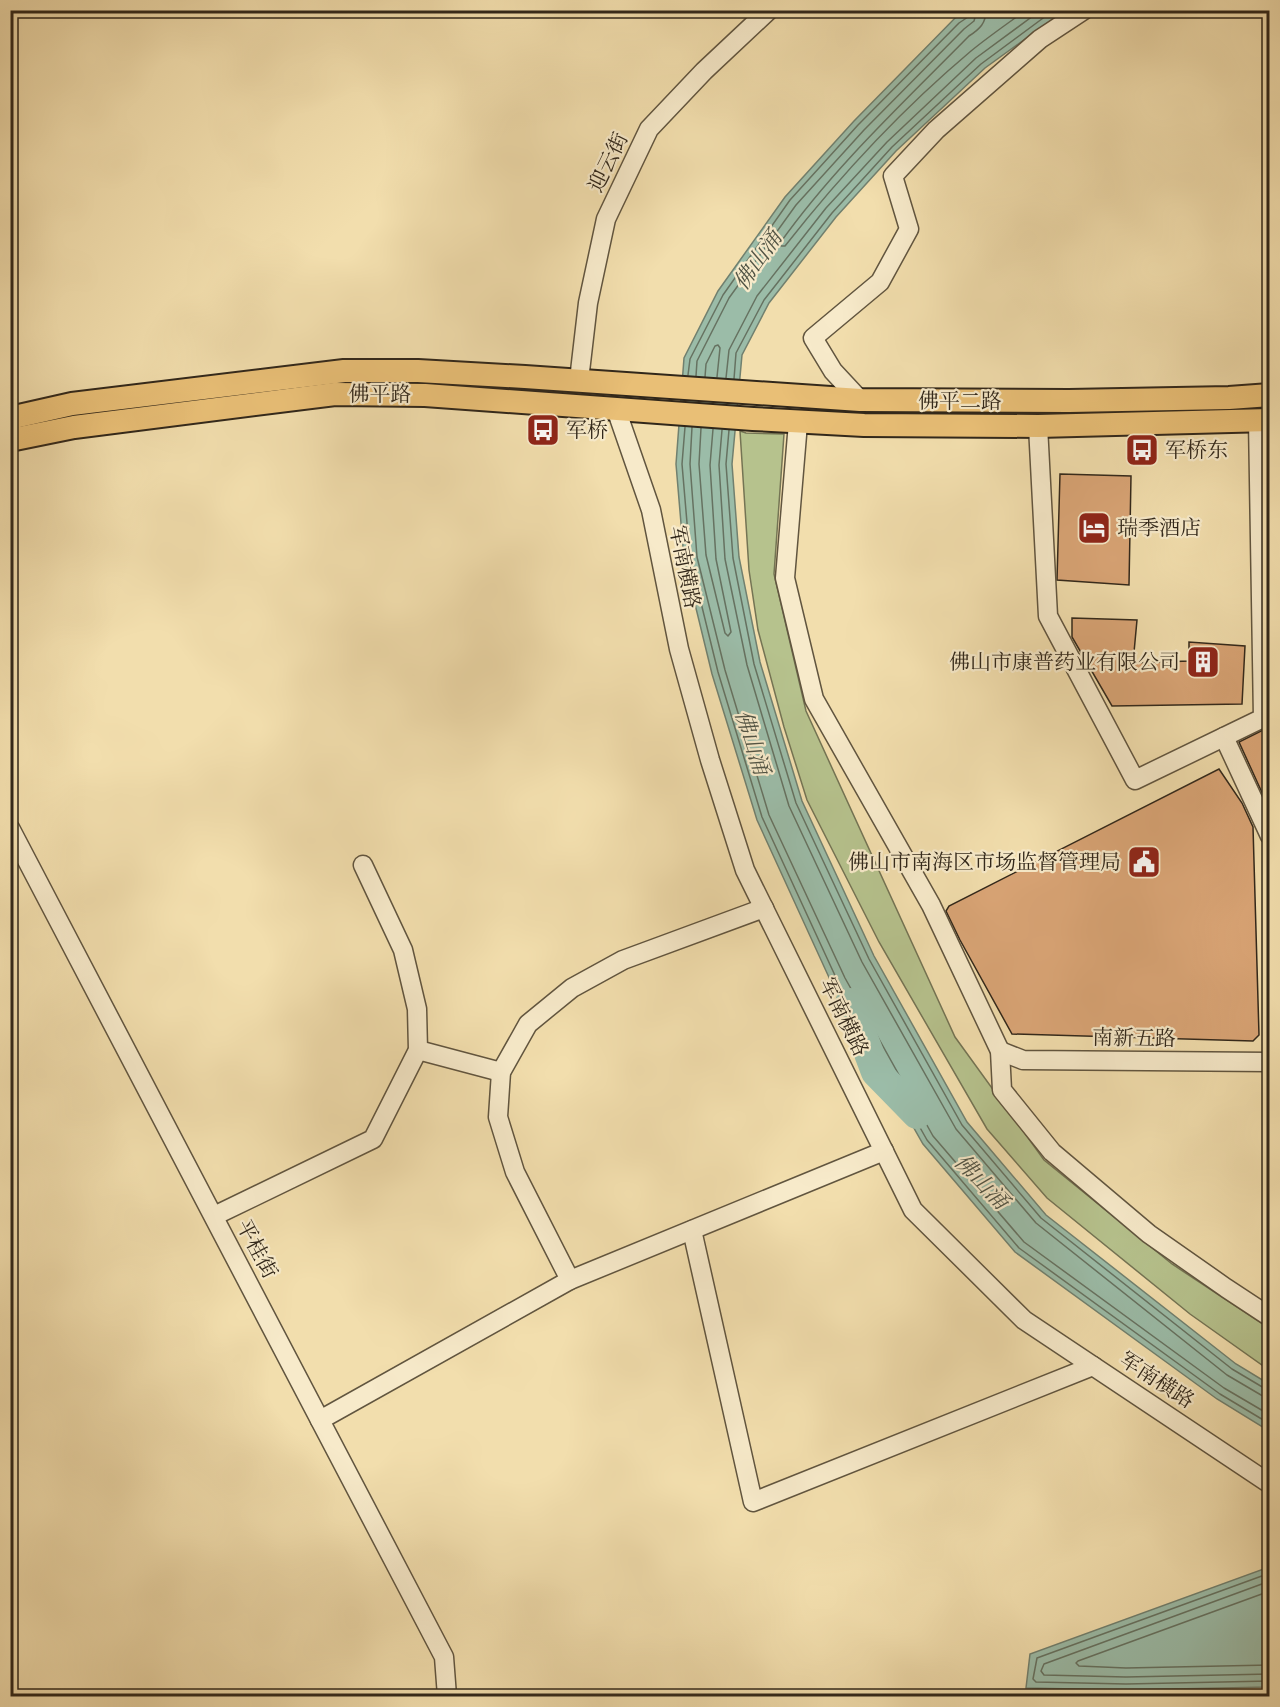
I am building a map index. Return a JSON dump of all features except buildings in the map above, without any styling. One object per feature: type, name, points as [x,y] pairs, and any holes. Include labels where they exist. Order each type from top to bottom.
[{"type":"main road","name":"佛平路","points":[[10,418],[72,404],[344,371],[418,371],[650,385]]},
{"type":"main road","name":"佛平二路","points":[[650,385],[860,400],[1069,401],[1269,395]]},
{"type":"main road","name":"佛平路","points":[[10,440],[74,427],[335,394],[425,395],[753,419]]},
{"type":"main road","name":"佛平二路","points":[[753,419],[864,425],[1038,426],[1264,420]]},
{"type":"street","name":"迎云街","points":[[579,380],[588,303],[606,219],[649,129],[704,71],[769,10]]},
{"type":"street","points":[[860,400],[833,371],[813,338],[880,282],[909,229],[893,176],[936,130],[1040,39],[1084,10]]},
{"type":"street","name":"军南横路","points":[[616,409],[651,510],[679,649],[710,760],[745,870],[913,1210],[1024,1320],[1269,1484]]},
{"type":"street","points":[[1038,426],[1048,616],[1134,780],[1263,718],[1264,420]]},
{"type":"street","points":[[798,423],[785,578],[814,699],[931,905],[1000,1051],[1002,1090],[1052,1152],[1149,1234],[1269,1317]]},
{"type":"street","points":[[1224,737],[1269,836]]},
{"type":"street","name":"平桂街","points":[[10,828],[444,1657],[447,1696]]},
{"type":"street","points":[[214,1216],[373,1139],[418,1050],[417,1009],[403,950],[363,865]]},
{"type":"street","points":[[570,1280],[515,1172],[498,1117],[501,1072],[528,1024],[573,988],[623,960],[764,909]]},
{"type":"street","points":[[418,1050],[501,1072]]},
{"type":"street","name":"南新五路","points":[[1000,1051],[1023,1060],[1269,1062]]},
{"type":"street","points":[[321,1420],[570,1280],[884,1151]]},
{"type":"street","points":[[692,1230],[753,1502],[1093,1366]]},
{"type":"green space","points":[[740,431],[784,434],[774,574],[806,711],[955,1037],[1044,1160],[1172,1264],[1269,1328],[1269,1370],[1190,1314],[1047,1198],[987,1129],[879,942],[807,800],[784,727],[758,630],[749,570]]},
{"type":"water","points":[[968,11],[1064,11],[985,68],[896,151],[836,217],[769,303],[742,355],[732,464],[739,557],[760,662],[802,801],[874,956],[967,1122],[1046,1215],[1236,1364],[1269,1384],[1269,1431],[1217,1399],[1015,1252],[923,1144],[832,984],[757,820],[712,674],[684,559],[676,464],[684,358],[718,291],[785,197],[854,121],[955,18]]},
{"type":"water","points":[[1269,1567],[1269,1687],[1126,1690],[1026,1688],[1030,1654]]},
{"type":"waterway","name":"佛山涌","points":[[850,1003],[876,1072],[917,1114]]},
{"type":"place","name":"军桥","points":[[543,430]]},
{"type":"place","name":"军桥东","points":[[1142,450]]},
{"type":"place","name":"瑞季酒店","points":[[1094,528]]},
{"type":"place","name":"佛山市康普药业有限公司","points":[[1203,662]]},
{"type":"place","name":"佛山市南海区市场监督管理局","points":[[1144,862]]}]
